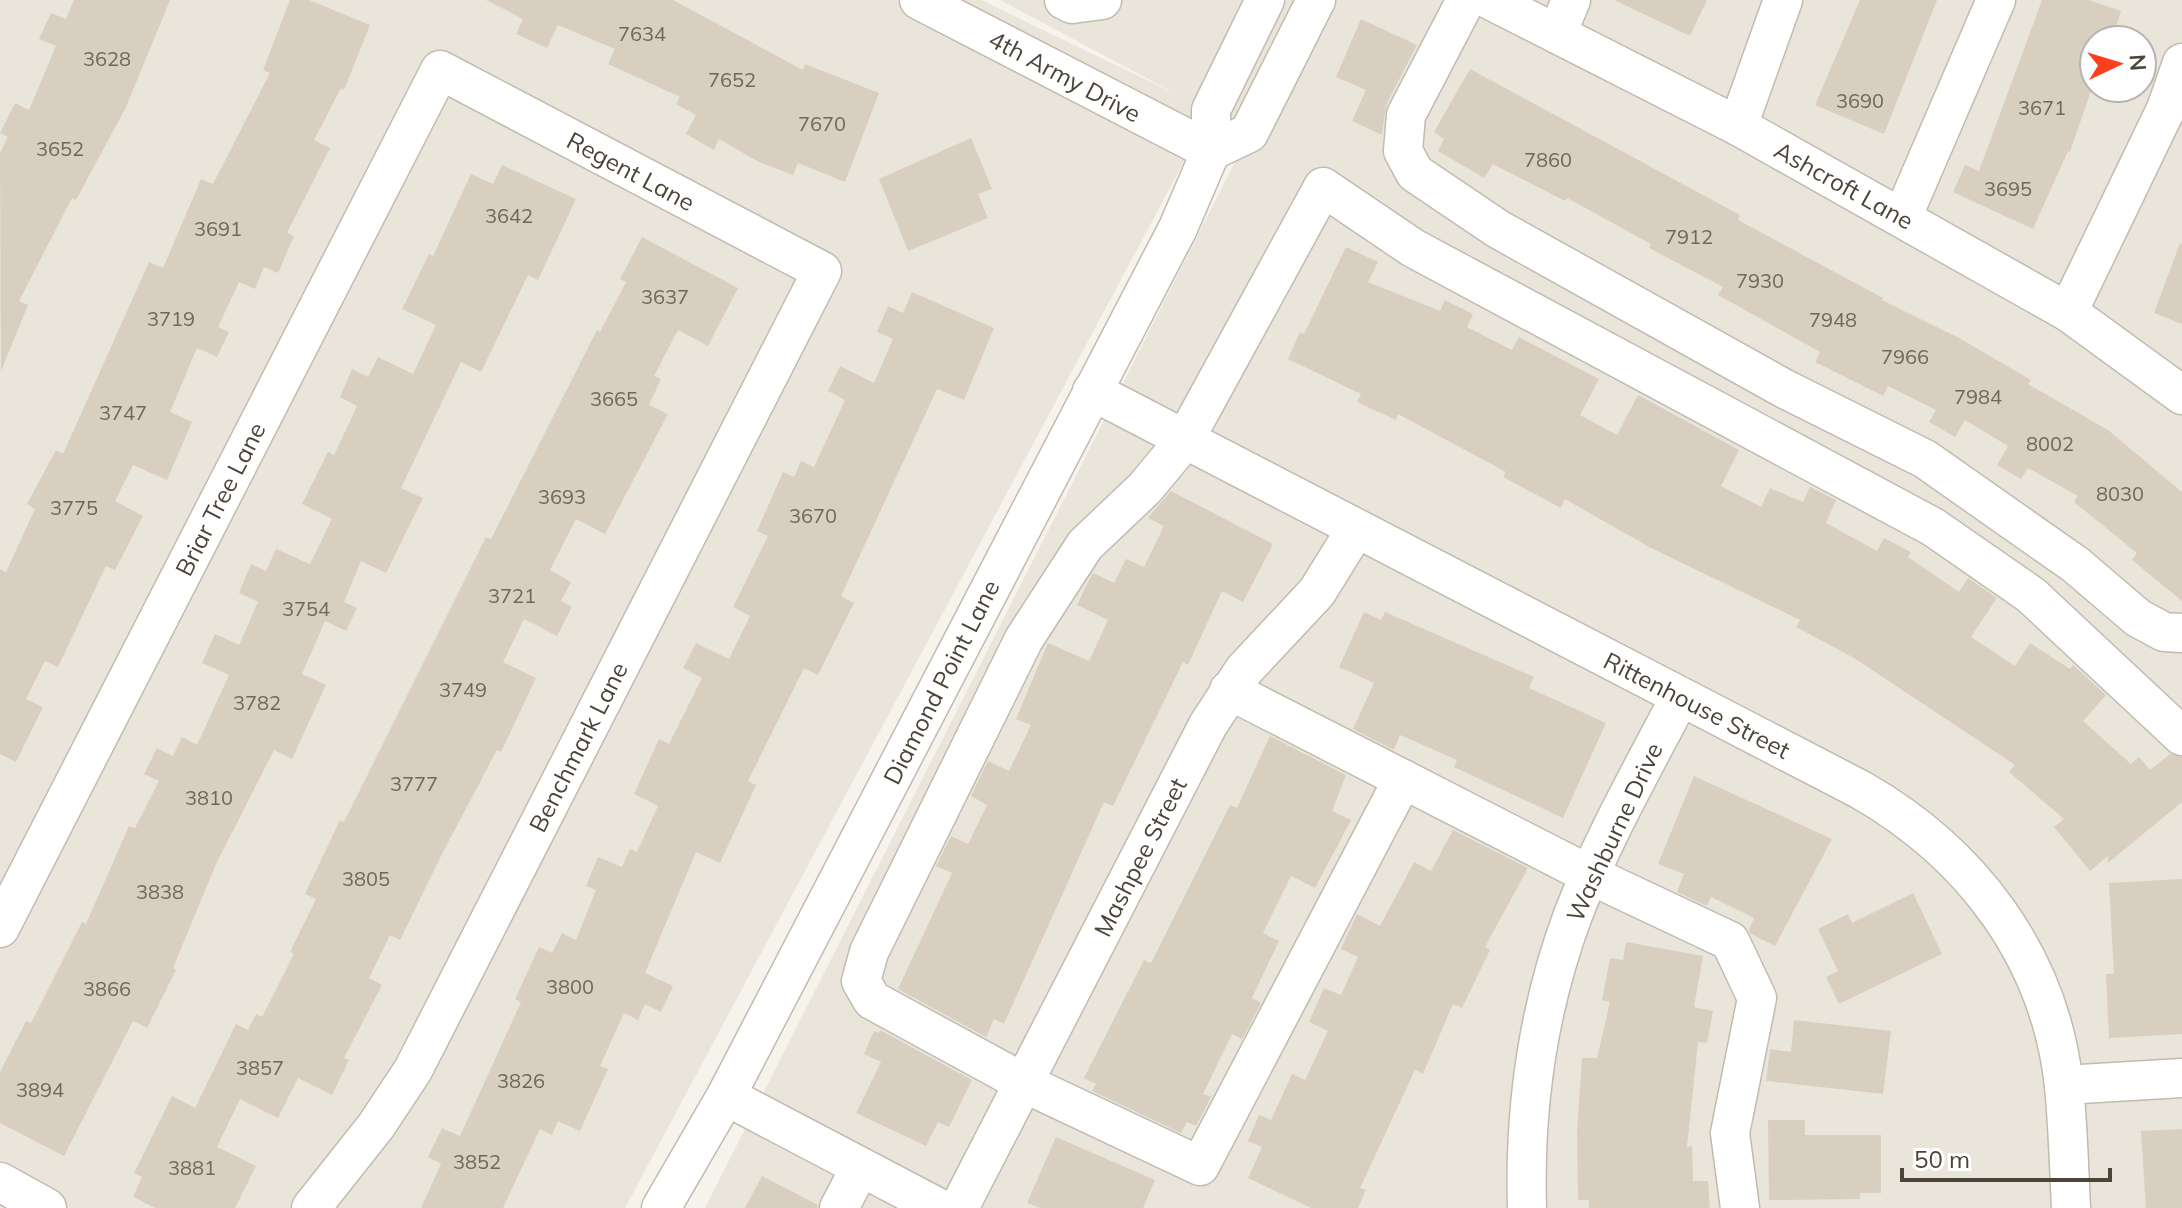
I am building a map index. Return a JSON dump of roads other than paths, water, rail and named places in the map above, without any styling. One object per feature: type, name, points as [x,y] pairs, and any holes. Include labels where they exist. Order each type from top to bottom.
[{"type":"street","name":"4th Army Drive","points":[[919,0],[1211,151]]},
{"type":"street","points":[[1064,0],[1072,4],[1102,0]]},
{"type":"street","name":"Diamond Point Lane","points":[[661,1208],[726,1096],[1178,228],[1211,151],[1211,110],[1265,0]]},
{"type":"street","points":[[1211,151],[1249,133],[1316,0]]},
{"type":"street","points":[[1466,0],[1406,115],[1403,151],[1415,173],[1539,252],[1783,388],[1925,459],[2076,565],[2138,618],[2164,632],[2182,633]]},
{"type":"street","name":"Ashcroft Lane","points":[[1490,0],[1564,17],[1738,126],[2068,312],[2182,395]]},
{"type":"street","points":[[1738,126],[1783,0]]},
{"type":"street","points":[[1902,218],[1996,0]]},
{"type":"street","points":[[2068,312],[2166,109],[2182,63]]},
{"type":"street","name":"Regent Lane","points":[[440,70],[822,271]]},
{"type":"street","name":"Briar Tree Lane","points":[[0,928],[440,70]]},
{"type":"street","points":[[1403,779],[1200,1166],[1024,1083],[872,1000],[861,981],[869,952],[1024,639],[1085,545],[1145,488],[1184,441],[1323,187],[1413,248],[1933,527],[2031,595],[2182,736]]},
{"type":"street","name":"Benchmark Lane","points":[[311,1208],[376,1126],[413,1070],[822,271]]},
{"type":"street","name":"Rittenhouse Street","points":[[1092,391],[1890,807],[1952,856],[1990,898],[2025,956],[2050,1019],[2064,1085],[2071,1208]]},
{"type":"street","name":"Mashpee Street","points":[[959,1208],[1229,690],[1317,592],[1356,529]]},
{"type":"street","points":[[1229,690],[1590,875],[1730,941],[1757,998],[1730,1133],[1740,1208]]},
{"type":"street","name":"Washburne Drive","points":[[1527,1208],[1527,1134],[1538,1045],[1559,958],[1590,875],[1680,697]]},
{"type":"street","points":[[2064,1085],[2182,1078]]},
{"type":"street","points":[[726,1096],[939,1208]]},
{"type":"street","points":[[839,1208],[860,1168]]},
{"type":"street","points":[[0,1182],[47,1208]]}]
